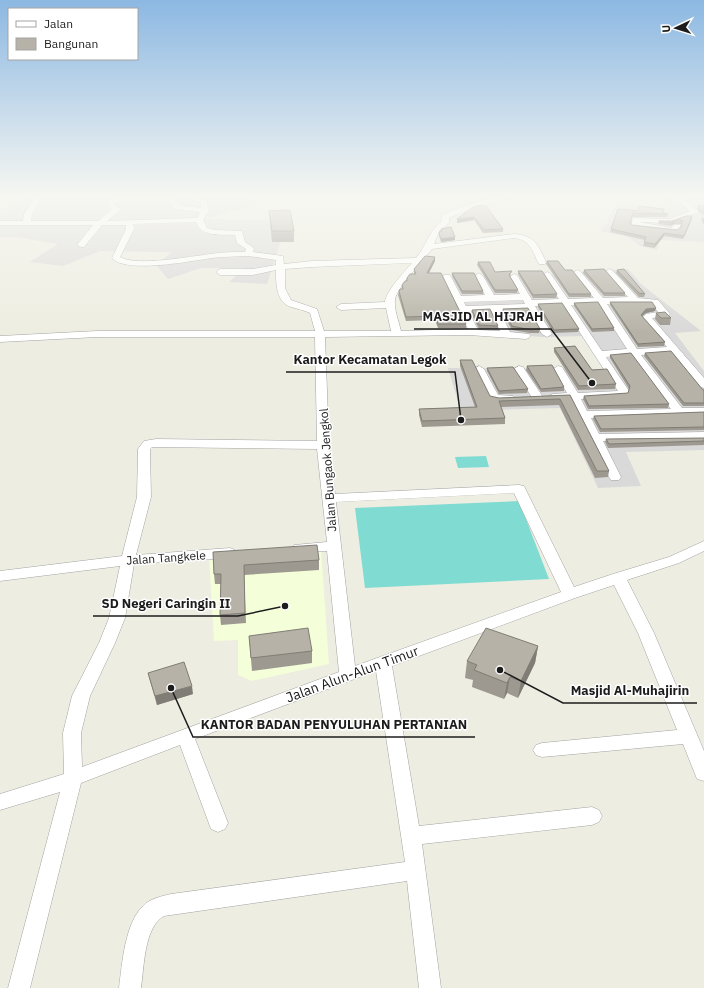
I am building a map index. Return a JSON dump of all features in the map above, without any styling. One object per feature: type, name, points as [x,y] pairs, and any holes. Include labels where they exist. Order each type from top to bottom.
[{"type":"street","points":[[80,245],[83,241]]},
{"type":"street","points":[[124,241],[116,256],[116,258],[121,261],[153,263],[193,260],[211,256],[249,254],[280,258],[280,267]]},
{"type":"street","points":[[241,241],[241,243],[250,248],[249,254]]},
{"type":"street","points":[[397,334],[390,305],[390,298],[429,247],[431,241]]},
{"type":"street","points":[[429,247],[470,241]]},
{"type":"street","points":[[531,241],[537,249],[542,262]]},
{"type":"street","points":[[220,272],[253,272],[280,267],[312,264],[418,260]]},
{"type":"street","name":"Jalan Bungaok Jengkol","points":[[280,267],[281,288],[285,298],[291,304],[314,312],[320,335],[323,445],[348,675]]},
{"type":"street","points":[[609,272],[635,300]]},
{"type":"street","points":[[577,273],[601,301],[633,351],[679,412]]},
{"type":"street","points":[[479,369],[495,403],[520,398],[623,393],[623,389],[548,275]]},
{"type":"street","points":[[479,276],[493,303],[505,332]]},
{"type":"street","points":[[447,277],[456,299],[463,309],[473,330]]},
{"type":"street","points":[[514,277],[546,334]]},
{"type":"street","points":[[456,299],[493,303],[566,303],[635,300],[655,302],[665,313],[663,315],[649,316],[647,318],[704,385]]},
{"type":"street","points":[[463,309],[493,303]]},
{"type":"street","points":[[341,307],[390,305]]},
{"type":"street","points":[[0,339],[97,334],[320,335],[469,332],[526,336]]},
{"type":"street","points":[[599,354],[674,350]]},
{"type":"street","points":[[519,369],[537,397]]},
{"type":"street","points":[[558,369],[574,396],[615,477]]},
{"type":"street","points":[[583,415],[704,411]]},
{"type":"street","points":[[595,438],[704,436]]},
{"type":"street","points":[[18,988],[73,778],[72,733],[81,696],[107,643],[116,618],[128,560],[144,497],[144,448],[148,444],[156,442],[323,445]]},
{"type":"street","points":[[329,498],[519,489],[570,594]]},
{"type":"street","name":"Jalan Alun-Alun Timur","points":[[0,802],[73,778],[185,735],[570,594],[618,577],[674,560],[704,545]]},
{"type":"street","points":[[286,549],[334,546]]},
{"type":"street","name":"Jalan Tangkele","points":[[0,576],[128,560],[246,552]]},
{"type":"street","points":[[618,577],[646,633],[704,773]]},
{"type":"street","points":[[383,662],[416,870],[430,988]]},
{"type":"street","points":[[185,735],[218,823]]},
{"type":"street","points":[[542,750],[688,736]]},
{"type":"street","points":[[410,836],[592,816]]},
{"type":"street","points":[[130,988],[140,931],[144,921],[150,913],[159,908],[171,904],[416,870]]},
{"type":"shaded area","points":[[41,241],[281,241],[267,284],[229,282],[245,268],[201,268],[168,279],[157,266],[171,252],[100,251],[63,266],[30,262],[58,244]]},
{"type":"shaded area","points":[[633,241],[660,241],[657,250],[640,246]]},
{"type":"shaded area","points":[[628,269],[641,284],[701,331],[675,333],[704,371],[704,450],[626,452],[641,486],[598,488],[560,408],[461,411],[448,368],[604,369],[585,336],[543,337],[492,333],[454,333],[435,278],[540,275]]},
{"type":"shaded area","points":[[486,456],[489,467],[458,468],[455,457]]},
{"type":"shaded area","points":[[519,501],[549,579],[365,588],[355,508]]},
{"type":"shaded area","points":[[321,549],[329,664],[252,681],[238,675],[238,640],[214,641],[209,557]]},
{"type":"building","points":[[644,241],[657,241],[655,244]]},
{"type":"building","points":[[425,256],[435,257],[427,273],[441,273],[466,324],[438,324],[435,316],[406,317],[399,291],[400,289],[403,289],[402,285],[405,281],[407,281],[410,274],[416,274],[414,269]]},
{"type":"building","points":[[547,261],[558,261],[565,270],[572,270],[591,294],[569,294]]},
{"type":"building","points":[[478,262],[490,262],[495,272],[512,271],[509,275],[518,290],[495,290]]},
{"type":"building","points":[[604,269],[625,293],[604,293],[584,270]]},
{"type":"building","points":[[624,269],[645,294],[639,293],[617,270]]},
{"type":"building","points":[[518,271],[542,271],[557,294],[533,295]]},
{"type":"building","points":[[452,273],[474,273],[483,291],[462,291]]},
{"type":"building","points":[[598,302],[614,328],[592,329],[574,303]]},
{"type":"building","points":[[610,302],[652,302],[656,308],[646,309],[641,315],[665,342],[638,344]]},
{"type":"building","points":[[562,303],[579,329],[554,330],[538,304]]},
{"type":"building","points":[[528,308],[540,329],[531,330],[512,326],[503,309]]},
{"type":"building","points":[[490,309],[498,326],[479,325],[472,310]]},
{"type":"building","points":[[665,312],[671,318],[661,318],[656,313]]},
{"type":"building","points":[[575,346],[592,370],[607,369],[616,384],[579,386],[554,348]]},
{"type":"building","points":[[671,351],[704,390],[704,403],[684,403],[645,353]]},
{"type":"building","points":[[631,353],[669,404],[589,406],[584,396],[628,393],[630,386],[610,355]]},
{"type":"building","points":[[460,360],[472,360],[490,396],[499,398],[570,395],[609,471],[597,471],[560,399],[499,401],[505,418],[422,421],[419,409],[477,407]]},
{"type":"building","points":[[552,365],[564,387],[541,389],[527,366]]},
{"type":"building","points":[[513,367],[528,389],[499,391],[487,368]]},
{"type":"building","points":[[704,412],[704,427],[601,429],[594,416]]},
{"type":"building","points":[[704,438],[704,441],[609,444],[606,439]]},
{"type":"building","points":[[317,545],[319,560],[244,565],[245,613],[220,615],[221,574],[214,574],[213,552]]},
{"type":"building","points":[[308,628],[312,651],[251,658],[249,636]]},
{"type":"building","points":[[486,628],[538,646],[521,681],[510,677],[507,683],[474,670],[477,665],[467,661]]},
{"type":"building","points":[[184,662],[192,686],[155,696],[148,673]]},
{"type":"place","name":"MASJID AL HIJRAH","points":[[592,383]]},
{"type":"place","name":"Kantor Kecamatan Legok","points":[[461,420]]},
{"type":"place","name":"SD Negeri Caringin II","points":[[285,606]]},
{"type":"place","name":"Masjid Al-Muhajirin","points":[[500,670]]},
{"type":"place","name":"KANTOR BADAN PENYULUHAN PERTANIAN","points":[[171,688]]}]
